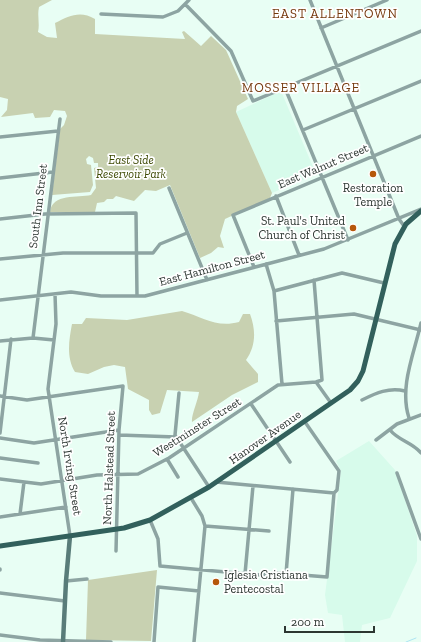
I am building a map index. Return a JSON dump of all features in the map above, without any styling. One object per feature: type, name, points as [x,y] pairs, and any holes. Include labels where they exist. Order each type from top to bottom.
[{"type":"main road","name":"Hanover Avenue","points":[[0,546],[117,529],[133,526],[150,520],[209,487],[277,442],[350,390],[361,376],[395,244],[404,226],[421,210]]},
{"type":"main road","name":"North Irving Street","points":[[63,642],[70,536]]},
{"type":"street","points":[[101,14],[163,17],[172,14],[189,0]]},
{"type":"street","points":[[310,0],[355,108],[373,156],[399,218],[404,226]]},
{"type":"street","points":[[322,28],[387,0]]},
{"type":"street","points":[[185,4],[231,51],[253,101],[421,31]]},
{"type":"street","points":[[303,130],[421,81]]},
{"type":"street","points":[[285,88],[348,240]]},
{"type":"street","name":"South Inn Street","points":[[33,338],[42,254],[60,119]]},
{"type":"street","points":[[0,137],[58,131]]},
{"type":"street","name":"East Walnut Street","points":[[254,267],[233,215],[421,136]]},
{"type":"street","points":[[0,178],[53,172]]},
{"type":"street","points":[[168,188],[207,280]]},
{"type":"street","points":[[276,196],[299,255]]},
{"type":"street","name":"East Hamilton Street","points":[[0,300],[75,292],[101,296],[137,296],[207,280],[324,249],[421,210]]},
{"type":"street","points":[[0,219],[48,214],[136,213],[137,296]]},
{"type":"street","points":[[0,259],[42,254],[154,253],[160,244],[187,232]]},
{"type":"street","points":[[266,264],[274,291],[282,384],[316,382],[322,380],[314,280]]},
{"type":"street","points":[[274,291],[342,273],[384,283]]},
{"type":"street","name":"North Irving Street","points":[[54,294],[56,317],[48,389],[70,536]]},
{"type":"street","points":[[276,320],[354,314],[420,330]]},
{"type":"street","points":[[409,418],[404,402],[405,391],[421,323]]},
{"type":"street","points":[[0,341],[33,338],[54,340]]},
{"type":"street","points":[[0,433],[2,396],[11,339]]},
{"type":"street","points":[[316,382],[330,403]]},
{"type":"street","name":"Westminster Street","points":[[0,479],[41,484],[118,473],[138,474],[183,449],[282,384]]},
{"type":"street","name":"North Halstead Street","points":[[49,396],[123,386],[119,430],[116,551]]},
{"type":"street","points":[[362,400],[375,393],[392,389],[405,391]]},
{"type":"street","points":[[179,393],[176,437],[209,487]]},
{"type":"street","points":[[2,396],[27,400],[49,396]]},
{"type":"street","points":[[251,404],[290,462]]},
{"type":"street","points":[[376,440],[397,424],[409,418],[421,415]]},
{"type":"street","points":[[150,520],[159,542],[160,566],[245,574],[286,574],[327,577],[334,493],[337,490],[338,469],[305,422]]},
{"type":"street","points":[[0,438],[34,442],[119,430]]},
{"type":"street","points":[[390,430],[400,440],[416,447],[421,453]]},
{"type":"street","points":[[119,435],[176,437]]},
{"type":"street","points":[[0,458],[38,463]]},
{"type":"street","points":[[167,459],[178,477]]},
{"type":"street","points":[[397,473],[421,539]]},
{"type":"street","points":[[20,514],[24,482]]},
{"type":"street","points":[[216,482],[334,493]]},
{"type":"street","points":[[245,574],[253,486]]},
{"type":"street","points":[[286,574],[293,489]]},
{"type":"street","points":[[191,498],[202,516],[205,526],[194,642]]},
{"type":"street","points":[[0,517],[66,507]]},
{"type":"street","points":[[205,526],[269,531]]},
{"type":"street","points":[[66,581],[87,579]]},
{"type":"street","points":[[154,642],[158,587],[199,591]]},
{"type":"street","points":[[0,593],[65,601]]},
{"type":"street","points":[[0,635],[63,642],[111,642]]},
{"type":"shaded area","points":[[281,91],[316,174],[272,193],[236,112]]},
{"type":"shaded area","points":[[369,441],[395,470],[417,536],[417,561],[390,618],[362,625],[360,642],[345,642],[342,615],[328,613],[325,595],[341,471],[336,461]]},
{"type":"green space","name":"East Side Reservoir Park","points":[[0,0],[52,0],[39,7],[38,10],[38,32],[47,37],[57,38],[55,23],[70,16],[79,14],[90,16],[95,19],[95,34],[185,39],[182,32],[184,31],[201,46],[211,36],[226,50],[248,99],[237,106],[236,112],[272,193],[270,198],[225,219],[220,236],[224,248],[218,247],[211,253],[200,258],[170,185],[156,191],[145,190],[134,201],[116,196],[113,199],[107,199],[104,202],[97,203],[95,212],[50,212],[55,202],[60,199],[91,195],[96,188],[94,168],[98,167],[98,163],[94,163],[93,158],[89,156],[86,159],[87,164],[91,165],[93,185],[90,192],[52,195],[60,129],[64,125],[67,116],[65,111],[54,110],[50,117],[35,118],[33,113],[1,117],[7,110],[8,99],[0,97]]},
{"type":"green space","points":[[182,311],[223,324],[239,322],[243,314],[250,314],[254,338],[252,349],[246,360],[258,374],[258,382],[232,395],[192,422],[199,392],[167,390],[160,413],[152,415],[149,410],[149,400],[128,389],[125,367],[114,365],[104,367],[88,374],[75,372],[69,354],[72,324],[82,324],[86,318],[127,320]]},
{"type":"green space","points":[[157,570],[151,641],[86,640],[88,580]]},
{"type":"waterway","points":[[406,642],[416,638]]},
{"type":"place","name":"Restoration Temple","points":[[373,174]]},
{"type":"place","name":"St. Paul's United Church of Christ","points":[[353,228]]},
{"type":"place","name":"Iglesia Cristiana Pentecostal","points":[[216,582]]},
{"type":"district","name":"EAST ALLENTOWN","points":[[335,13]]},
{"type":"district","name":"MOSSER VILLAGE","points":[[301,87]]}]
